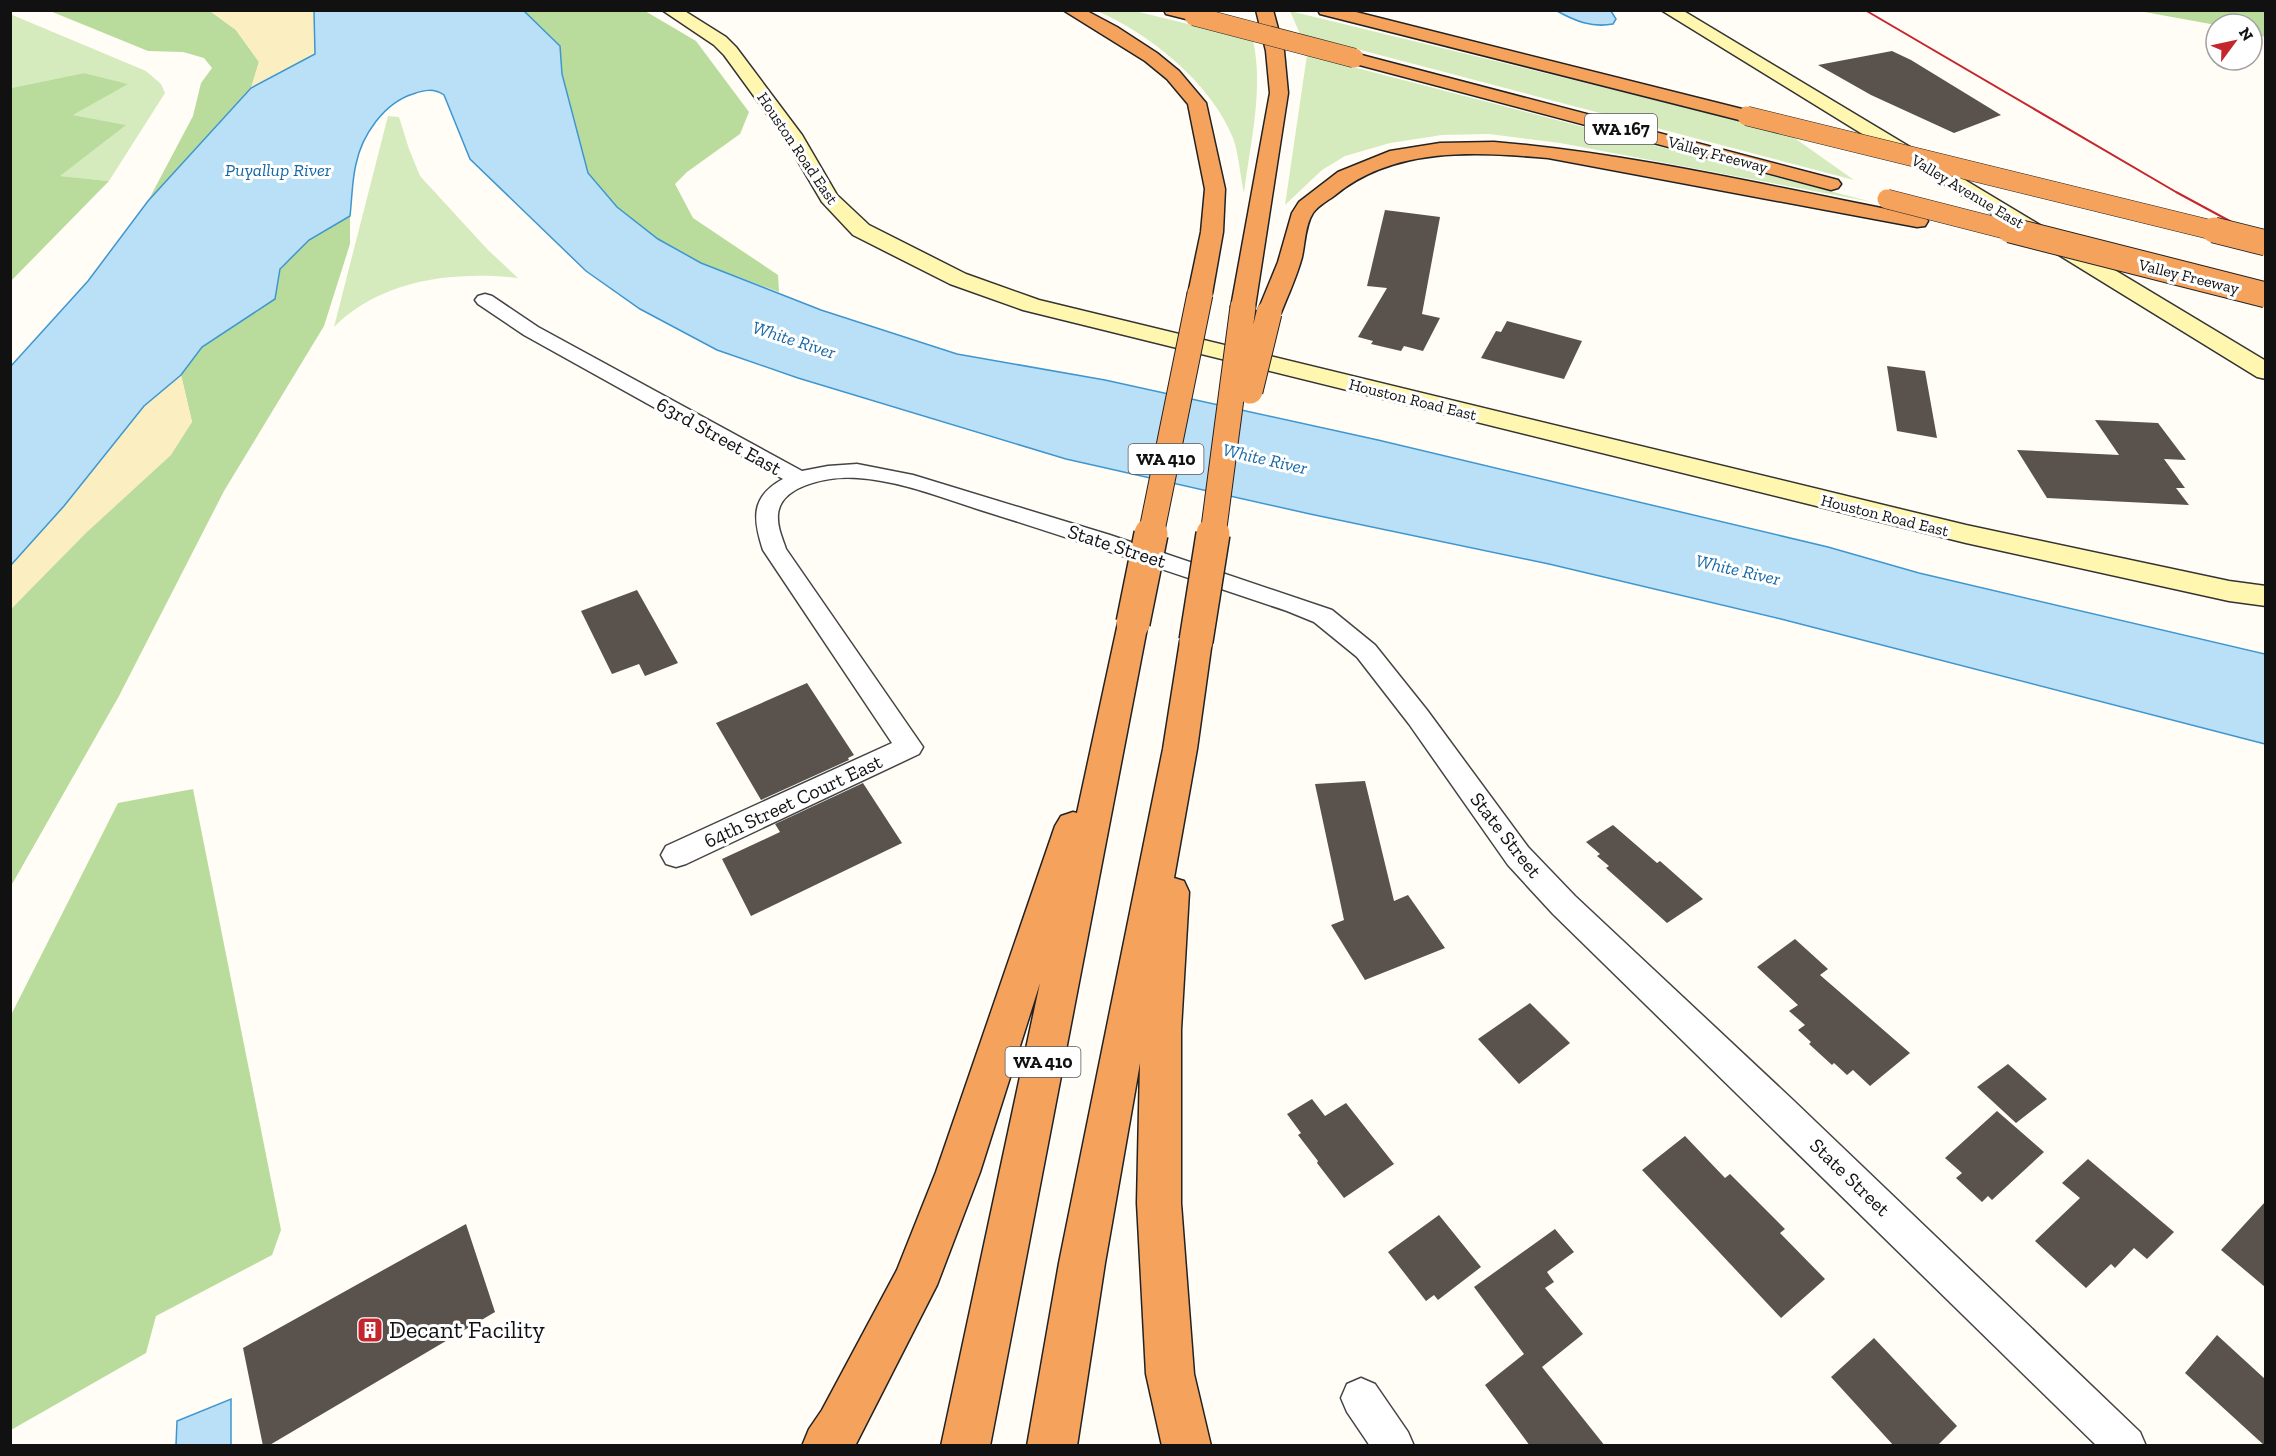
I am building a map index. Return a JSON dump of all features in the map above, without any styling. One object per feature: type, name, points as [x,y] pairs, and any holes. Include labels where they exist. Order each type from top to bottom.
[{"type":"highway","name":"Valley Freeway","points":[[1172,10],[1887,199],[2265,295]]},
{"type":"highway","points":[[1224,463],[1243,307],[1278,93],[1278,60],[1264,10]]},
{"type":"highway","name":"WA 410","points":[[965,1446],[1200,294],[1212,232],[1215,189],[1207,143],[1190,123],[1182,105],[1136,60],[1063,12]]},
{"type":"highway","name":"WA 167","points":[[1331,12],[2265,243]]},
{"type":"highway","points":[[1224,463],[1253,382],[1269,314],[1289,261],[1305,208],[1323,190],[1356,170],[1417,153],[1483,147],[1571,155],[1917,221],[2265,306]]},
{"type":"highway","name":"WA 410","points":[[1052,1446],[1082,1263],[1180,749],[1224,463]]},
{"type":"highway","points":[[826,1446],[839,1427],[914,1285],[958,1172],[1121,679]]},
{"type":"highway","points":[[1180,749],[1161,1030],[1160,1203],[1170,1374],[1186,1446]]},
{"type":"street","name":"Houston Road East","points":[[670,10],[720,41],[730,51],[792,135],[829,198],[861,230],[958,279],[1031,305],[1954,531],[2265,596]]},
{"type":"street","name":"Valley Avenue East","points":[[1669,10],[2265,372]]},
{"type":"street","name":"63rd Street East","points":[[485,300],[531,331],[799,479],[779,493],[769,508],[767,528],[775,549],[909,747]]},
{"type":"street","name":"State Street","points":[[799,479],[839,471],[886,475],[1038,520],[1296,604],[1323,616],[1344,631],[1366,651],[1392,683],[1518,856],[1564,905],[1782,1112],[2126,1446]]},
{"type":"street","name":"64th Street Court East","points":[[676,855],[909,747]]},
{"type":"street","points":[[1361,1398],[1394,1446]]},
{"type":"green space","points":[[50,11],[210,11],[236,30],[259,62],[251,88],[148,201],[193,116],[201,83],[212,68],[204,58],[183,52],[148,51]]},
{"type":"green space","points":[[524,11],[645,11],[696,41],[749,112],[740,134],[687,172],[675,184],[693,218],[778,275],[779,292],[701,263],[658,239],[617,207],[588,173],[562,74],[560,46]]},
{"type":"green space","points":[[1097,11],[1135,11],[1253,40],[1257,97],[1244,193],[1233,138],[1210,98],[1177,62],[1158,47],[1138,33]]},
{"type":"green space","points":[[1290,11],[1786,132],[1854,180],[1300,34]]},
{"type":"green space","points":[[2139,11],[2265,11],[2265,37],[2264,12],[2204,12],[2204,23]]},
{"type":"green space","points":[[10,14],[146,71],[161,84],[165,93],[109,181],[59,176],[125,125],[72,115],[127,84],[84,73],[11,88]]},
{"type":"green space","points":[[1307,55],[1872,202],[1560,143],[1489,134],[1442,135],[1390,143],[1345,156],[1322,170],[1285,205]]},
{"type":"green space","points":[[84,73],[128,84],[73,115],[126,125],[60,176],[109,181],[11,281],[11,88]]},
{"type":"green space","points":[[388,116],[399,117],[420,176],[488,250],[518,278],[469,276],[420,282],[374,298],[353,311],[334,327]]},
{"type":"green space","points":[[350,216],[350,244],[324,326],[224,491],[119,696],[11,886],[11,609],[192,422],[181,375],[202,347],[275,299],[280,269],[309,240]]},
{"type":"green space","points":[[193,789],[281,1230],[272,1255],[156,1316],[146,1353],[11,1430],[11,1015],[118,803]]},
{"type":"sand","points":[[210,11],[314,11],[315,54],[251,88],[259,62],[236,30]]},
{"type":"sand","points":[[181,375],[192,422],[171,455],[86,533],[11,609],[11,565],[64,506],[144,406]]},
{"type":"water","points":[[314,11],[524,11],[560,46],[562,74],[588,173],[617,207],[658,239],[701,263],[821,310],[957,354],[1105,380],[1378,440],[1828,547],[1919,573],[2265,654],[2265,744],[1781,619],[1549,564],[1310,514],[1066,459],[798,378],[717,350],[640,309],[586,271],[470,159],[444,95],[429,90],[402,98],[384,112],[369,131],[356,164],[350,216],[309,240],[280,269],[275,299],[202,347],[181,375],[144,406],[64,506],[11,565],[11,366],[88,281],[148,201],[251,88],[315,54]]},
{"type":"water","points":[[1557,11],[1611,11],[1616,19],[1613,24],[1591,24],[1577,21]]},
{"type":"water","points":[[231,1399],[231,1445],[176,1445],[177,1421]]},
{"type":"building","points":[[1892,51],[1911,60],[2001,115],[1954,133],[1871,95],[1818,65]]},
{"type":"building","points":[[1385,210],[1440,217],[1422,314],[1440,318],[1423,351],[1404,346],[1401,351],[1371,344],[1373,341],[1358,337],[1387,288],[1367,286]]},
{"type":"building","points":[[1507,321],[1582,341],[1564,379],[1481,358],[1496,331],[1501,332]]},
{"type":"building","points":[[1887,366],[1925,371],[1937,438],[1897,431]]},
{"type":"building","points":[[2095,420],[2158,423],[2186,460],[2164,459],[2185,488],[2176,488],[2189,505],[2047,498],[2017,450],[2119,455]]},
{"type":"building","points":[[637,590],[678,663],[645,676],[639,664],[612,674],[581,611]]},
{"type":"building","points":[[807,683],[854,755],[848,758],[849,760],[761,800],[716,723]]},
{"type":"building","points":[[1365,781],[1394,901],[1408,895],[1445,948],[1365,980],[1331,925],[1344,920],[1315,784]]},
{"type":"building","points":[[863,783],[902,843],[751,916],[722,859],[780,832],[775,824]]},
{"type":"building","points":[[1613,825],[1657,863],[1660,861],[1703,899],[1667,923],[1606,868],[1609,866],[1597,856],[1600,854],[1586,842]]},
{"type":"building","points":[[1795,939],[1828,969],[1820,975],[1910,1053],[1870,1086],[1853,1070],[1847,1075],[1834,1063],[1832,1065],[1809,1044],[1811,1042],[1798,1030],[1805,1025],[1789,1011],[1798,1005],[1757,967]]},
{"type":"building","points":[[1530,1003],[1570,1043],[1519,1084],[1478,1039]]},
{"type":"building","points":[[2008,1064],[2047,1099],[2016,1123],[1977,1087]]},
{"type":"building","points":[[1312,1099],[1325,1116],[1346,1103],[1394,1164],[1344,1198],[1298,1135],[1301,1133],[1287,1114]]},
{"type":"building","points":[[1997,1111],[2044,1152],[1992,1200],[1988,1196],[1982,1202],[1956,1178],[1962,1173],[1945,1158]]},
{"type":"building","points":[[1685,1136],[1725,1178],[1730,1174],[1785,1229],[1780,1233],[1825,1279],[1781,1318],[1642,1170]]},
{"type":"building","points":[[2088,1159],[2174,1232],[2147,1259],[2134,1248],[2115,1268],[2111,1264],[2086,1288],[2035,1241],[2080,1198],[2062,1183]]},
{"type":"building","points":[[2265,1202],[2265,1287],[2221,1250]]},
{"type":"building","points":[[1439,1215],[1481,1267],[1438,1300],[1434,1295],[1426,1301],[1388,1252]]},
{"type":"building","name":"Decant Facility","points":[[466,1224],[495,1312],[268,1446],[263,1446],[243,1348]]},
{"type":"building","points":[[1555,1229],[1574,1252],[1547,1272],[1554,1282],[1545,1288],[1583,1334],[1542,1367],[1605,1446],[1530,1446],[1485,1385],[1524,1354],[1474,1287]]},
{"type":"building","points":[[2217,1335],[2265,1379],[2265,1446],[2185,1373]]},
{"type":"building","points":[[1874,1338],[1957,1426],[1937,1446],[1894,1446],[1831,1377]]},
{"type":"railway","points":[[1865,10],[2176,192],[2250,232]]},
{"type":"railway","points":[[2248,230],[2266,240]]},
{"type":"place","name":"Decant Facility","points":[[370,1330]]},
{"type":"water label","name":"Puyallup River","points":[[278,170]]},
{"type":"water label","name":"White River","points":[[794,340]]},
{"type":"water label","name":"White River","points":[[1265,459]]},
{"type":"water label","name":"White River","points":[[1738,570]]}]
